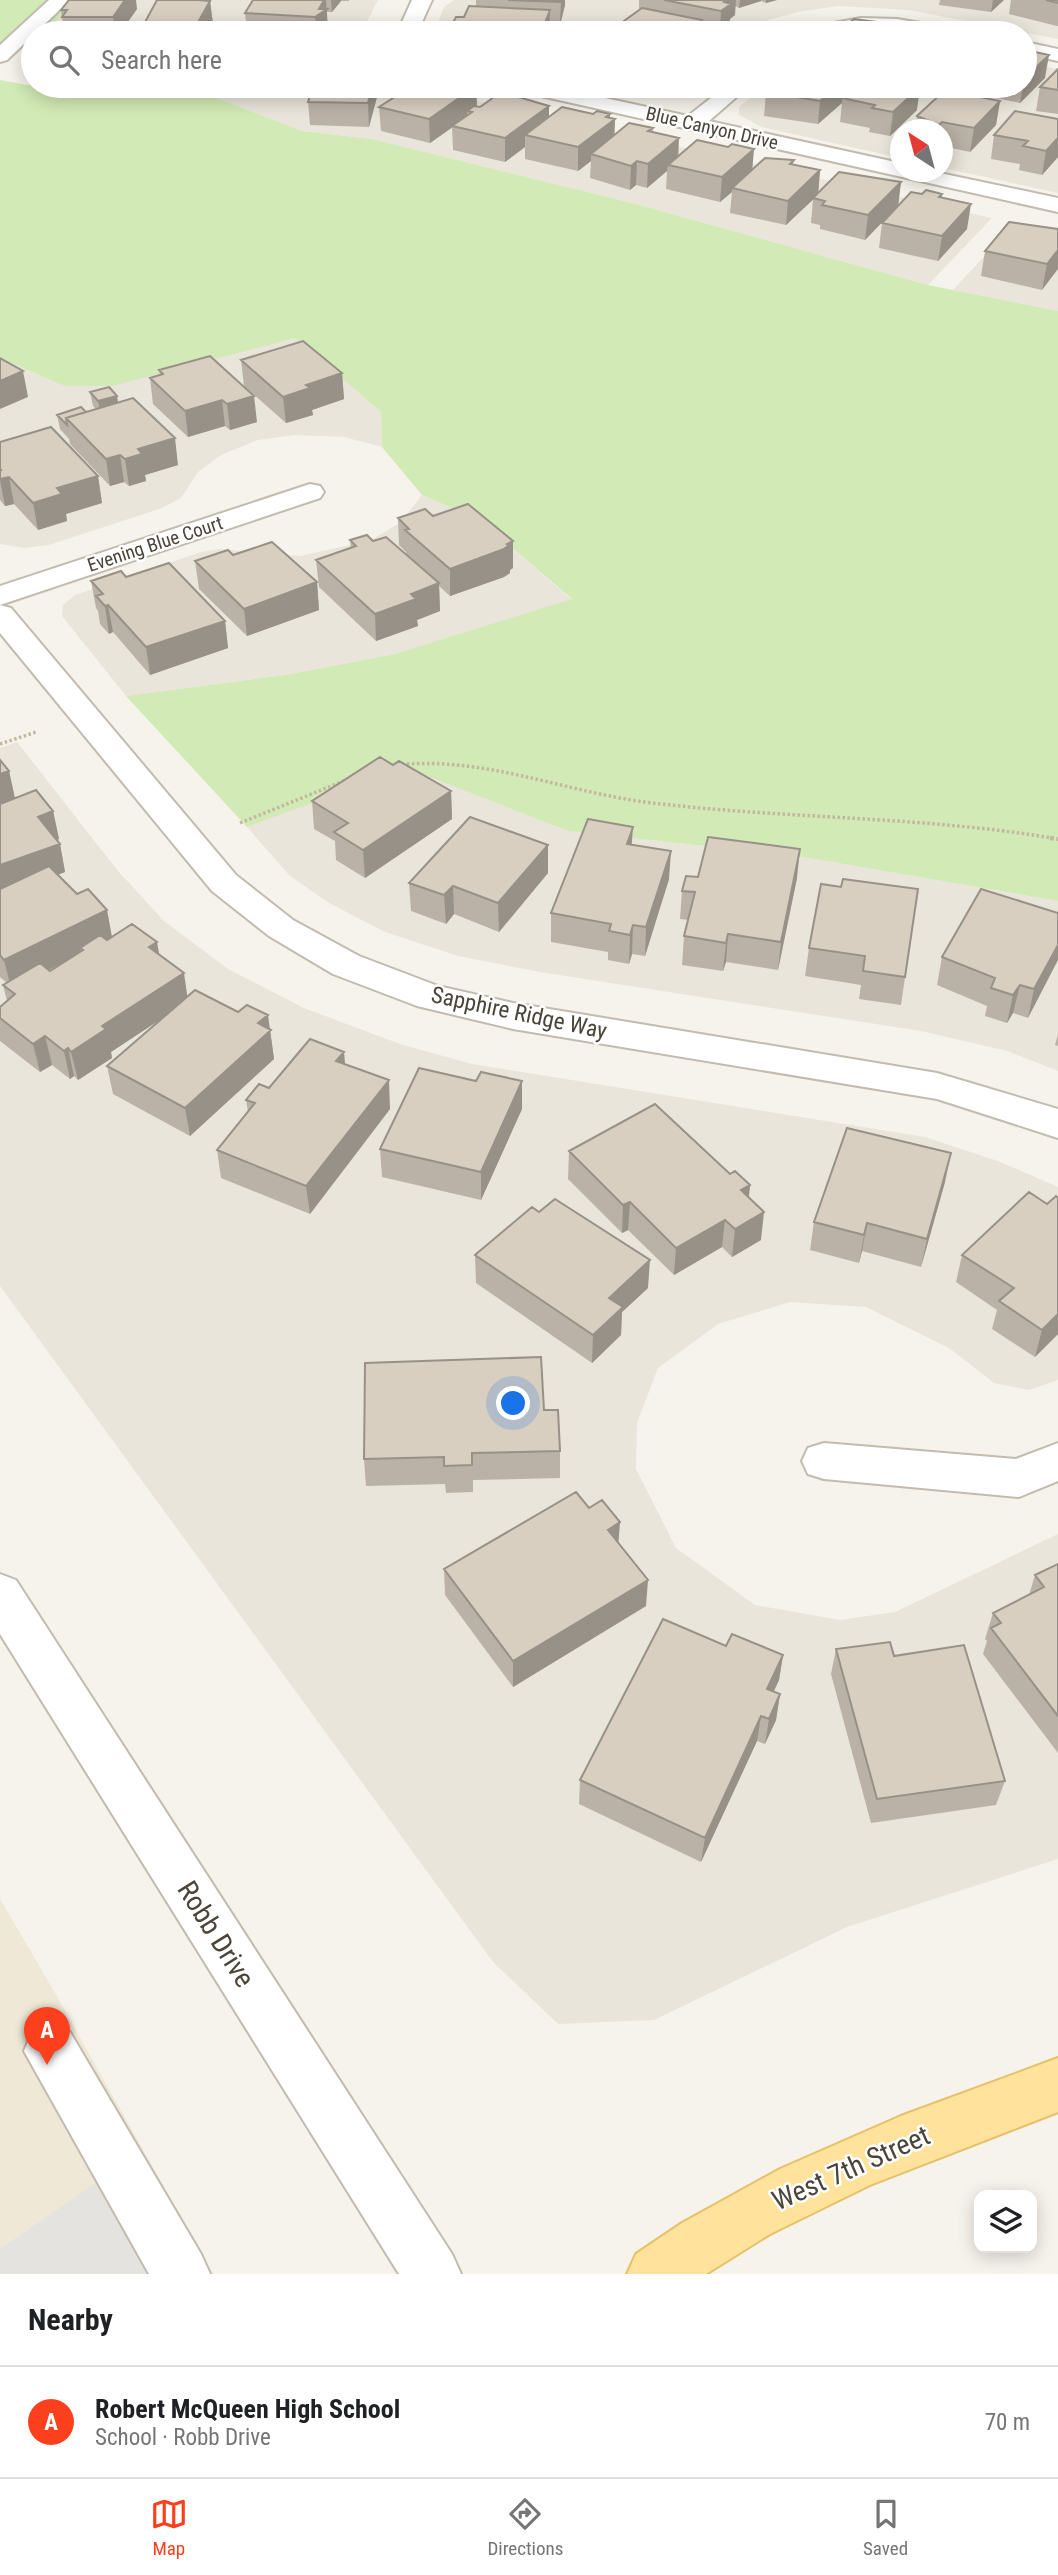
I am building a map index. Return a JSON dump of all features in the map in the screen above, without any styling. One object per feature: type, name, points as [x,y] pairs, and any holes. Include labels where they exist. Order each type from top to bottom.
[{"type":"main road","name":"West 7th Street","points":[[656,2274],[747,2215],[863,2157],[1058,2085]]},
{"type":"street","points":[[38,21],[60,0]]},
{"type":"street","points":[[412,21],[422,0]]},
{"type":"street","points":[[0,58],[21,38]]},
{"type":"street","points":[[1037,51],[1058,55]]},
{"type":"street","points":[[0,58],[21,62]]},
{"type":"street","name":"Blue Canyon Drive","points":[[576,98],[890,168]]},
{"type":"street","points":[[692,124],[724,98]]},
{"type":"street","points":[[952,182],[1058,205]]},
{"type":"street","name":"Evening Blue Court","points":[[0,596],[310,492]]},
{"type":"street","name":"Sapphire Ridge Way","points":[[0,614],[224,883],[281,928],[346,965],[430,997],[513,1016],[937,1086],[1028,1112],[1058,1124]]},
{"type":"street","points":[[824,1461],[1019,1478],[1058,1461]]},
{"type":"street","name":"Robb Drive","points":[[0,1594],[432,2274]]},
{"type":"street","points":[[51,2051],[181,2274]]},
{"type":"path","points":[[385,766],[429,761],[477,766],[524,775],[572,791],[631,800],[840,820],[956,827],[1058,839]]},
{"type":"path","points":[[194,846],[233,825],[349,779]]},
{"type":"shaded area","points":[[75,0],[378,0],[367,21],[56,21]]},
{"type":"shaded area","points":[[454,0],[1058,0],[1058,39],[1037,35],[1037,21],[966,21],[909,10],[838,6],[798,12],[766,21],[439,21],[444,7]]},
{"type":"shaded area","points":[[1037,65],[1058,69],[1058,193],[953,170],[953,119],[890,119],[890,156],[762,127],[739,115],[739,107],[750,98],[1037,98]]},
{"type":"shaded area","points":[[217,98],[465,98],[992,218],[928,285],[632,203],[372,139],[302,131]]},
{"type":"shaded area","points":[[1016,222],[1058,230],[1058,311],[953,290]]},
{"type":"shaded area","points":[[295,338],[381,412],[382,447],[344,437],[295,435],[258,440],[221,455],[198,472],[181,498],[162,508],[49,545],[24,548],[0,544],[0,358],[64,386]]},
{"type":"shaded area","points":[[422,495],[478,519],[572,600],[395,654],[285,675],[126,696],[62,616],[63,605],[75,595],[201,552],[219,549],[300,556],[369,541],[400,523]]},
{"type":"shaded area","points":[[17,742],[118,871],[164,921],[228,969],[304,1008],[400,1044],[472,1064],[925,1137],[998,1161],[1058,1187],[1058,1380],[1029,1390],[994,1383],[949,1348],[866,1307],[790,1302],[718,1324],[658,1368],[637,1423],[636,1469],[676,1548],[755,1605],[840,1620],[895,1612],[1058,1534],[1058,1859],[847,1927],[654,2020],[558,2024],[493,1962],[0,1286],[0,748]]},
{"type":"shaded area","points":[[407,767],[568,831],[797,856],[1058,901],[1058,1071],[1007,1051],[921,1031],[546,973],[458,956],[385,932],[329,903],[289,875],[247,827]]},
{"type":"shaded area","points":[[0,1899],[47,1979],[213,2274],[0,2274]]},
{"type":"shaded area","points":[[142,2151],[213,2274],[0,2274],[0,2249]]},
{"type":"green space","points":[[0,0],[75,0],[56,21],[21,21],[21,42],[0,43]]},
{"type":"green space","points":[[0,80],[21,84],[21,98],[217,98],[302,131],[372,139],[632,203],[928,285],[1058,311],[1058,901],[797,856],[568,831],[407,768],[247,827],[126,696],[285,675],[395,654],[572,599],[478,519],[422,495],[382,447],[381,412],[295,338],[112,386],[64,386],[0,358]]},
{"type":"building","points":[[69,0],[125,0],[113,17],[62,17],[67,10],[61,10]]},
{"type":"building","points":[[157,0],[210,1],[199,21],[146,21]]},
{"type":"building","points":[[253,0],[324,0],[319,9],[327,9],[315,17],[245,13]]},
{"type":"building","points":[[508,0],[561,0],[560,2]]},
{"type":"building","points":[[664,0],[727,0],[724,2],[731,4],[721,11]]},
{"type":"building","points":[[469,6],[550,10],[546,21],[454,21],[456,17],[464,17]]},
{"type":"building","points":[[642,8],[702,20],[701,21],[624,21]]},
{"type":"building","points":[[1037,52],[1049,55],[1037,66]]},
{"type":"building","points":[[1058,69],[1058,90],[1040,87]]},
{"type":"building","points":[[309,98],[369,98],[368,103],[308,102]]},
{"type":"building","points":[[393,98],[459,98],[429,119],[379,107]]},
{"type":"building","points":[[493,98],[522,98],[549,106],[505,138],[452,126],[472,112],[467,111],[474,106],[480,107]]},
{"type":"building","points":[[802,98],[824,98],[820,101]]},
{"type":"building","points":[[842,98],[908,98],[893,112],[872,108],[875,105]]},
{"type":"building","points":[[936,98],[985,98],[1000,101],[974,128],[953,124],[953,119],[924,119],[917,116]]},
{"type":"building","points":[[562,107],[593,114],[597,111],[610,114],[606,117],[615,119],[578,147],[525,135]]},
{"type":"building","points":[[1015,111],[1058,119],[1058,138],[1046,151],[1023,146],[1028,141],[994,135]]},
{"type":"building","points":[[629,123],[653,128],[648,131],[679,138],[648,164],[637,161],[631,166],[591,154]]},
{"type":"building","points":[[697,140],[754,149],[722,177],[668,165]]},
{"type":"building","points":[[765,158],[794,160],[790,164],[820,170],[788,201],[732,188]]},
{"type":"building","points":[[839,172],[901,182],[868,215],[822,205],[825,201],[813,198]]},
{"type":"building","points":[[926,190],[942,194],[939,197],[971,204],[942,236],[882,223],[911,192],[922,194]]},
{"type":"building","points":[[1009,222],[1058,229],[1058,250],[1047,264],[985,251]]},
{"type":"building","points":[[303,341],[342,373],[306,385],[310,388],[283,397],[241,360]]},
{"type":"building","points":[[210,356],[254,396],[227,404],[222,400],[185,411],[150,378],[163,374],[159,370]]},
{"type":"building","points":[[0,358],[23,371],[0,381]]},
{"type":"building","points":[[109,387],[117,396],[98,401],[90,392]]},
{"type":"building","points":[[133,398],[175,438],[138,449],[142,454],[125,459],[120,455],[106,459],[66,418]]},
{"type":"building","points":[[81,407],[86,412],[66,418],[67,425],[57,415]]},
{"type":"building","points":[[51,427],[98,476],[57,488],[62,494],[33,503],[9,477],[0,479],[0,442]]},
{"type":"building","points":[[468,504],[513,541],[504,549],[450,569],[405,530],[409,529],[398,518],[425,509],[433,516]]},
{"type":"building","points":[[367,535],[373,541],[386,537],[439,583],[411,594],[416,599],[375,614],[316,560],[356,546],[350,540]]},
{"type":"building","points":[[272,542],[317,582],[244,609],[195,561],[228,550],[233,555]]},
{"type":"building","points":[[169,563],[225,621],[146,647],[108,605],[105,606],[96,596],[103,594],[91,581],[121,571],[126,577]]},
{"type":"building","points":[[380,757],[393,765],[399,761],[451,791],[363,850],[334,832],[348,823],[312,801]]},
{"type":"building","points":[[0,760],[9,771],[0,774]]},
{"type":"building","points":[[36,790],[53,811],[38,817],[60,844],[0,865],[0,804]]},
{"type":"building","points":[[470,817],[548,845],[498,903],[453,886],[444,895],[409,883]]},
{"type":"building","points":[[588,819],[633,827],[627,844],[671,851],[646,927],[633,925],[630,935],[609,931],[611,924],[551,913]]},
{"type":"building","points":[[708,837],[800,849],[781,942],[728,934],[726,943],[684,936],[695,892],[682,891],[686,876],[698,877]]},
{"type":"building","points":[[49,866],[77,894],[88,889],[107,910],[4,960],[0,955],[0,889]]},
{"type":"building","points":[[843,879],[918,889],[905,977],[863,971],[865,956],[809,948],[821,884],[841,887]]},
{"type":"building","points":[[981,889],[1058,913],[1058,945],[1034,989],[1020,985],[1013,995],[991,988],[995,978],[942,957]]},
{"type":"building","points":[[132,924],[157,942],[149,947],[184,973],[102,1026],[106,1029],[71,1052],[68,1048],[64,1051],[45,1036],[33,1044],[0,1018],[0,1007],[15,994],[3,985],[40,963],[50,971],[83,950],[80,948],[100,935],[107,940]]},
{"type":"building","points":[[195,990],[238,1012],[247,1005],[268,1015],[258,1023],[271,1030],[185,1108],[107,1066]]},
{"type":"building","points":[[310,1039],[344,1052],[336,1061],[389,1080],[306,1186],[217,1150],[255,1103],[246,1100],[259,1084],[269,1088]]},
{"type":"building","points":[[419,1068],[476,1081],[481,1072],[522,1081],[481,1172],[380,1149]]},
{"type":"building","points":[[655,1104],[730,1174],[735,1171],[750,1185],[741,1190],[764,1212],[735,1229],[725,1220],[676,1248],[630,1202],[623,1205],[569,1151]]},
{"type":"building","points":[[847,1128],[951,1153],[927,1239],[867,1223],[864,1235],[814,1222]]},
{"type":"building","points":[[1029,1192],[1047,1204],[1056,1196],[1058,1198],[1058,1314],[1042,1330],[999,1301],[1014,1288],[962,1255]]},
{"type":"building","points":[[555,1199],[650,1260],[609,1298],[623,1307],[593,1335],[475,1255],[532,1207],[539,1212]]},
{"type":"building","points":[[541,1357],[544,1410],[558,1410],[560,1451],[472,1453],[472,1465],[444,1466],[444,1457],[364,1459],[365,1363]]},
{"type":"building","points":[[576,1492],[589,1508],[602,1500],[620,1522],[608,1530],[648,1580],[513,1661],[444,1569]]},
{"type":"building","points":[[1058,1564],[1058,1716],[991,1628],[1001,1623],[993,1613],[1044,1587],[1035,1575]]},
{"type":"building","points":[[663,1619],[726,1646],[732,1634],[783,1655],[767,1689],[780,1694],[769,1719],[761,1716],[705,1838],[580,1780]]},
{"type":"building","points":[[890,1642],[894,1656],[964,1645],[1005,1781],[877,1799],[836,1649]]},
{"type":"place","name":"Robert McQueen High School","points":[[47,2065]]}]
